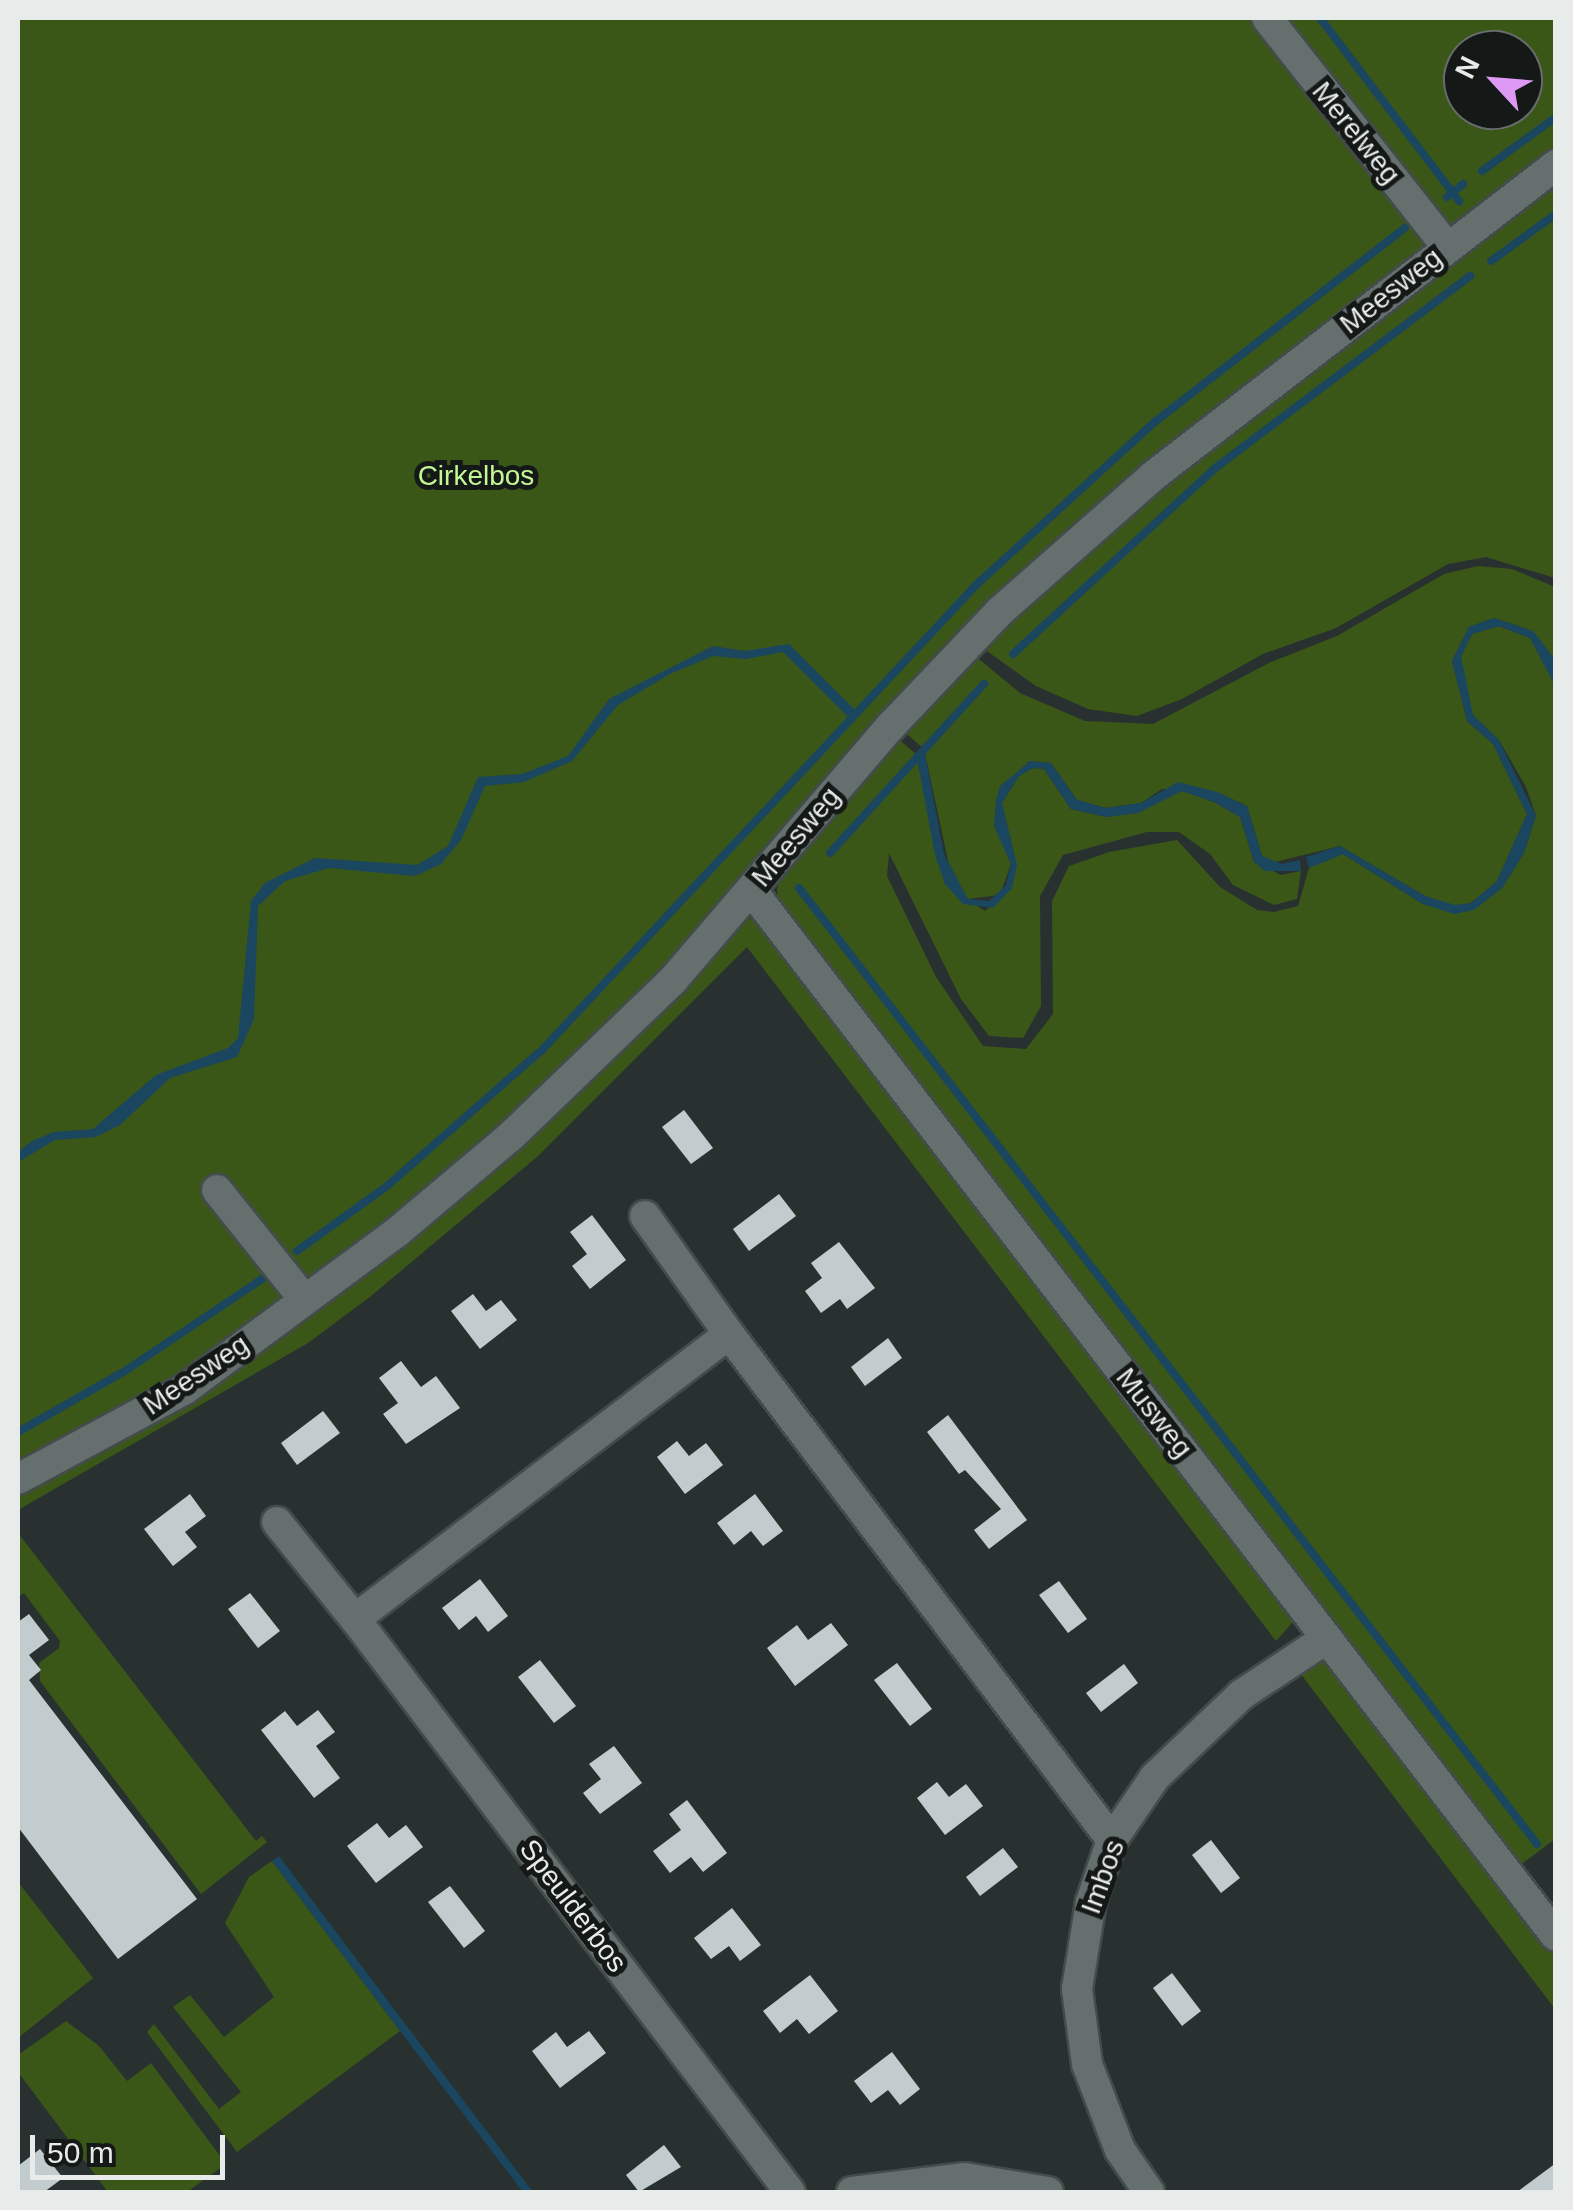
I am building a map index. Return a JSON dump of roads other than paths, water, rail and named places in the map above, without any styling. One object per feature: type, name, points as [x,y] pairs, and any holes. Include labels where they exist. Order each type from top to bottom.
[{"type":"street","name":"Merelweg","points":[[1267,18],[1447,247]]},
{"type":"street","name":"Meesweg","points":[[18,1479],[185,1389],[397,1232],[511,1136],[673,980],[891,726],[1000,612],[1153,476],[1556,166]]},
{"type":"street","name":"Musweg","points":[[752,890],[1556,1936]]},
{"type":"street","points":[[217,1190],[304,1299]]},
{"type":"street","points":[[645,1216],[1112,1840]]},
{"type":"street","points":[[355,1618],[730,1334]]},
{"type":"street","name":"Speulderbos","points":[[277,1522],[355,1618],[790,2192]]},
{"type":"street","name":"Imbos","points":[[1149,2192],[1104,2113],[1080,2025],[1079,1954],[1112,1840],[1195,1734],[1268,1673],[1327,1638]]},
{"type":"street","points":[[852,2192],[965,2178],[1048,2192]]},
{"type":"water","points":[[1494,618],[1533,631],[1556,661],[1555,686],[1530,638],[1499,626],[1472,634],[1461,656],[1473,715],[1499,740],[1536,816],[1524,853],[1502,888],[1474,910],[1454,914],[1423,904],[1343,854],[1309,868],[1306,857],[1340,846],[1425,896],[1455,905],[1471,903],[1497,881],[1527,814],[1493,744],[1467,721],[1452,661],[1469,627]]},
{"type":"water","points":[[789,644],[860,715],[853,722],[783,652],[746,659],[713,656],[670,674],[618,705],[572,761],[524,782],[485,786],[461,840],[441,864],[415,876],[329,868],[285,881],[258,906],[254,1019],[237,1057],[170,1078],[120,1125],[96,1137],[55,1140],[18,1162],[18,1152],[32,1141],[54,1132],[93,1129],[156,1075],[228,1048],[238,1038],[251,901],[265,883],[315,858],[417,865],[448,846],[478,777],[522,774],[568,756],[609,699],[713,646],[745,651]]},
{"type":"water","points":[[924,749],[944,854],[968,899],[989,901],[1006,885],[1011,864],[994,826],[996,800],[1000,786],[1030,761],[1051,763],[1077,800],[1106,808],[1141,803],[1178,782],[1217,792],[1247,806],[1262,856],[1282,864],[1300,860],[1301,871],[1265,871],[1254,862],[1240,817],[1214,802],[1182,791],[1138,813],[1107,817],[1071,809],[1044,769],[1033,768],[1019,776],[1002,803],[1017,865],[1012,888],[993,908],[963,904],[945,884],[935,855],[916,754]]},
{"type":"water","points":[[279,1856],[533,2192],[523,2192],[400,2031],[272,1861]]},
{"type":"waterway","points":[[1320,18],[1459,201]]},
{"type":"waterway","points":[[1482,171],[1556,117]]},
{"type":"waterway","points":[[1447,197],[1463,184]]},
{"type":"waterway","points":[[1491,261],[1556,214]]},
{"type":"waterway","points":[[297,1251],[387,1186],[543,1049],[975,586],[1156,421],[1405,228]]},
{"type":"waterway","points":[[1013,654],[1214,469],[1470,276]]},
{"type":"waterway","points":[[830,853],[984,684]]},
{"type":"waterway","points":[[799,888],[1537,1844]]},
{"type":"waterway","points":[[18,1432],[125,1371],[265,1277]]},
{"type":"park label","name":"Cirkelbos","points":[[476,476]]}]
